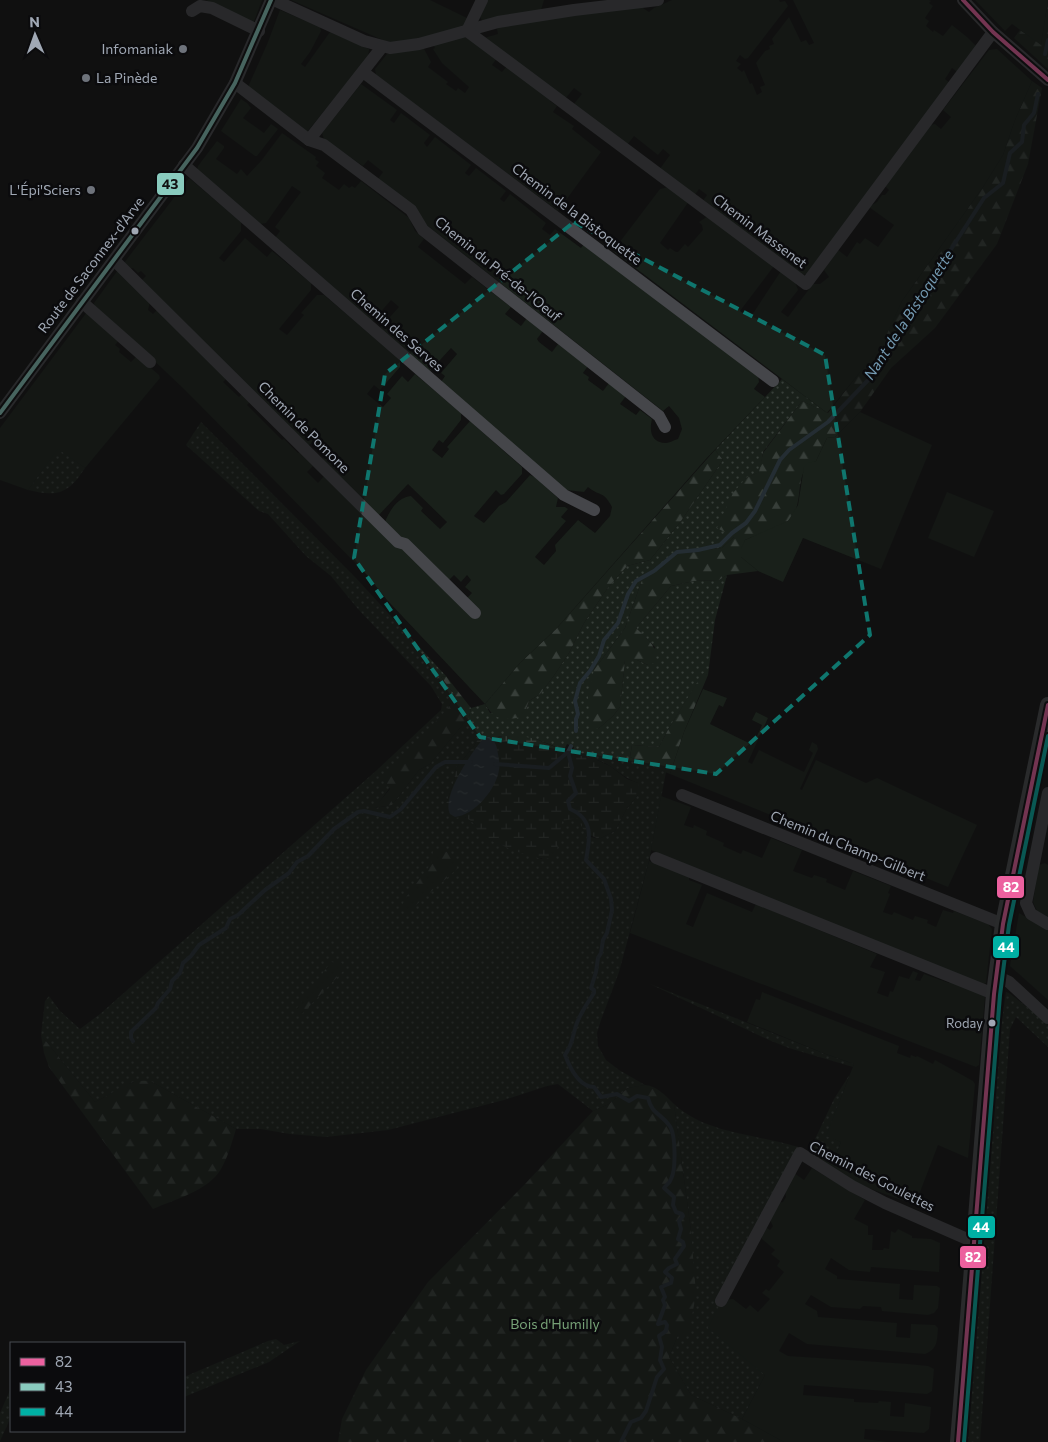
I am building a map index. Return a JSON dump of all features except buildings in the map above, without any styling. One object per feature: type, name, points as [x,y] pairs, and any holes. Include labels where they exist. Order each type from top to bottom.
[{"type":"main road","points":[[958,1442],[996,976],[1003,924],[1048,705]]},
{"type":"street","name":"Route de Saconnex-d'Arve","points":[[0,413],[208,130],[235,83],[273,0]]},
{"type":"street","points":[[273,0],[364,41],[382,47],[407,47],[498,22],[574,10],[658,0]]},
{"type":"street","points":[[467,31],[482,0]]},
{"type":"street","points":[[963,0],[993,32],[1048,80]]},
{"type":"street","points":[[192,11],[200,6],[212,8],[259,31]]},
{"type":"street","name":"Chemin Massenet","points":[[467,31],[806,284],[993,32]]},
{"type":"street","points":[[309,140],[382,47]]},
{"type":"street","name":"Chemin de la Bistoquette","points":[[364,72],[774,380]]},
{"type":"street","name":"Chemin du Pré-de-l'Oeuf","points":[[235,83],[309,140],[324,145],[410,210],[423,230],[658,416],[665,427]]},
{"type":"street","name":"Chemin des Serves","points":[[184,165],[564,495],[594,510]]},
{"type":"street","name":"Chemin de Pomone","points":[[114,260],[398,542],[405,544],[475,614]]},
{"type":"street","points":[[82,302],[150,362]]},
{"type":"street","points":[[1048,793],[1026,903],[1031,914],[1048,924]]},
{"type":"street","name":"Chemin du Champ-Gilbert","points":[[682,795],[1003,924]]},
{"type":"street","points":[[656,858],[994,994]]},
{"type":"street","points":[[996,976],[1009,982],[1048,1018]]},
{"type":"street","name":"Chemin des Goulettes","points":[[721,1301],[800,1153],[852,1186],[974,1242]]},
{"type":"highlighted area","points":[[574,222],[825,355],[870,635],[716,774],[480,737],[354,558],[385,374]]},
{"type":"green space","points":[[206,0],[262,0],[253,24]]},
{"type":"green space","points":[[291,0],[430,0],[469,19],[465,25],[454,31],[397,43],[385,41]]},
{"type":"green space","points":[[486,0],[544,0],[541,10],[483,22],[479,16]]},
{"type":"green space","points":[[672,0],[785,1],[788,6],[748,58],[745,59],[740,55],[736,61],[741,64],[737,68],[742,72],[744,70],[757,95],[762,92],[760,87],[765,85],[756,63],[765,51],[770,49],[769,46],[774,44],[772,39],[789,17],[801,42],[806,40],[809,45],[814,43],[793,0],[929,0],[931,1],[929,3],[933,6],[925,18],[929,21],[926,26],[933,32],[934,30],[943,36],[952,25],[976,46],[960,74],[952,68],[945,79],[952,85],[808,274],[802,275],[702,202],[707,195],[699,189],[694,196],[659,170],[670,155],[663,149],[658,155],[634,136],[627,145],[573,105],[582,94],[574,88],[565,99],[484,38],[498,34],[497,29],[499,26],[640,6],[649,12]]},
{"type":"green space","points":[[975,0],[1048,0],[1041,45],[1012,24],[1005,31]]},
{"type":"green space","points":[[1048,0],[1048,69],[1014,38],[1020,30],[1041,44]]},
{"type":"green space","points":[[280,10],[320,27],[321,31],[301,64],[305,67],[330,32],[369,49],[368,57],[307,132],[248,87]]},
{"type":"green space","points":[[465,37],[497,58],[492,65],[502,72],[508,65],[552,98],[550,101],[557,106],[553,112],[574,126],[572,129],[601,152],[558,211],[376,75],[375,69],[387,54],[423,47],[431,62],[428,67],[448,82],[446,84],[456,91],[458,88],[465,93],[469,87],[442,63],[433,49],[435,48],[433,44]]},
{"type":"green space","points":[[997,49],[1032,81],[1015,120],[1003,155],[983,187],[902,301],[882,345],[827,413],[613,251],[660,189],[669,187],[689,201],[660,243],[668,250],[670,248],[676,252],[685,244],[688,247],[703,230],[699,222],[708,216],[774,266],[740,311],[749,317],[781,271],[795,282],[798,290],[781,312],[788,317],[813,284],[820,284],[829,277],[824,270],[838,250],[847,257],[857,242],[860,244],[865,238],[878,247],[894,225],[869,207],[889,190],[885,186],[930,125],[935,124],[941,129],[951,117],[943,110],[989,50]]},
{"type":"green space","points":[[1032,81],[1042,88],[1028,164],[997,244],[935,328],[891,368],[860,412],[835,437],[827,438],[816,461],[808,465],[804,472],[794,514],[788,521],[774,529],[745,540],[741,557],[758,571],[727,575],[719,580],[694,581],[671,586],[636,628],[648,639],[654,648],[656,652],[655,663],[648,665],[637,660],[625,660],[620,707],[598,729],[590,725],[588,695],[594,670],[625,628],[642,580],[678,553],[722,548],[734,537],[717,528],[733,493],[746,478],[759,472],[763,453],[802,401],[828,413],[881,345],[902,301],[983,187],[1003,155],[1015,120]]},
{"type":"green space","points":[[361,84],[397,110],[390,120],[394,123],[401,113],[430,135],[424,143],[427,147],[435,137],[471,165],[465,173],[469,176],[476,168],[506,191],[500,199],[504,202],[510,194],[546,223],[542,229],[550,235],[555,229],[581,248],[584,244],[758,375],[759,382],[754,389],[765,397],[705,460],[556,629],[520,663],[485,704],[387,600],[368,576],[272,478],[185,390],[95,309],[94,303],[118,270],[150,302],[148,310],[153,314],[157,310],[227,378],[223,382],[239,397],[243,393],[251,401],[247,405],[282,440],[284,439],[298,453],[300,452],[313,466],[307,472],[318,483],[325,475],[403,546],[466,599],[472,593],[465,587],[471,580],[467,575],[461,582],[454,575],[448,581],[385,522],[389,513],[398,502],[411,496],[423,508],[421,511],[440,529],[447,522],[408,484],[378,516],[321,460],[328,453],[315,440],[308,446],[142,280],[146,276],[141,271],[138,273],[124,263],[189,178],[241,222],[241,231],[219,258],[224,262],[245,238],[267,257],[272,251],[311,283],[311,290],[279,329],[287,335],[304,315],[301,313],[317,295],[324,295],[400,360],[400,367],[380,390],[374,385],[367,394],[383,407],[391,398],[387,394],[402,376],[408,382],[415,374],[461,413],[461,420],[443,443],[439,440],[432,450],[442,458],[449,449],[447,447],[470,421],[522,467],[522,474],[504,494],[501,495],[496,490],[474,516],[484,523],[530,475],[535,477],[558,498],[556,507],[568,509],[561,517],[566,521],[535,557],[544,565],[556,551],[555,545],[578,520],[595,533],[610,516],[612,507],[606,498],[588,487],[584,492],[566,490],[441,382],[445,376],[441,373],[457,354],[451,348],[430,371],[379,329],[399,307],[391,300],[372,322],[275,238],[280,231],[275,227],[301,192],[292,186],[266,223],[260,224],[197,170],[217,141],[224,148],[216,159],[237,174],[241,169],[247,176],[282,133],[316,157],[315,159],[319,162],[316,166],[325,173],[322,178],[339,190],[344,184],[349,188],[352,186],[355,188],[361,181],[409,218],[415,231],[424,239],[418,247],[465,284],[472,277],[511,307],[505,314],[521,326],[527,318],[543,331],[537,339],[539,342],[552,352],[558,344],[588,366],[583,373],[589,377],[588,380],[603,391],[609,383],[626,396],[620,404],[636,415],[640,410],[652,419],[651,431],[657,441],[666,443],[678,439],[682,429],[679,418],[669,406],[663,411],[424,223],[378,179],[383,172],[368,160],[363,166],[324,139],[322,133]]},
{"type":"green space","points":[[241,99],[251,108],[243,118],[264,133],[271,124],[278,129],[257,156],[221,131]]},
{"type":"green space","points":[[87,312],[119,340],[115,345],[120,349],[119,352],[131,362],[137,356],[160,378],[85,468],[58,449],[28,490],[0,480],[0,428]]},
{"type":"green space","points":[[782,379],[827,413],[802,401],[763,452],[760,472],[746,478],[734,537],[722,548],[678,553],[642,580],[625,628],[594,670],[598,729],[620,707],[625,660],[637,660],[648,665],[655,647],[636,628],[671,586],[694,581],[719,580],[727,575],[715,620],[708,675],[703,674],[659,747],[632,745],[630,757],[666,772],[649,861],[619,972],[597,1033],[598,1046],[606,1060],[645,1085],[628,1088],[609,1104],[593,1111],[558,1084],[388,1130],[326,1137],[261,1129],[236,1129],[152,1082],[133,1082],[95,1102],[41,1035],[45,1001],[49,996],[60,1011],[80,1029],[100,1014],[377,770],[441,710],[442,704],[431,686],[358,609],[331,576],[306,556],[268,514],[259,511],[186,445],[201,422],[355,577],[446,676],[441,677],[455,695],[448,708],[375,808],[392,805],[419,770],[430,764],[469,717],[471,708],[485,704],[490,713],[527,708],[529,701],[540,694],[553,677],[569,653],[584,623],[607,589],[627,566],[650,560],[681,521],[723,460],[715,450]],"holes":[[[480,735],[536,739],[564,750],[567,744],[574,747],[572,754],[601,762],[638,783],[638,795],[626,810],[615,831],[599,839],[587,836],[577,817],[562,821],[542,859],[506,847],[480,835],[475,824],[446,804],[454,781],[456,768],[474,746]]]},
{"type":"green space","points":[[860,412],[932,445],[881,569],[803,538],[783,582],[758,571],[741,557],[741,549],[745,540],[788,521],[798,505],[804,467],[808,463],[816,461],[827,438],[835,437]]},
{"type":"green space","points":[[58,448],[85,468],[79,477],[67,488],[55,493],[28,490]]},
{"type":"green space","points":[[715,450],[723,460],[681,521],[650,560],[627,566],[607,589],[584,623],[569,653],[553,677],[540,694],[529,701],[523,717],[506,719],[493,714],[485,704],[520,663],[556,629]]},
{"type":"green space","points":[[947,492],[994,511],[974,557],[928,538]]},
{"type":"green space","points":[[703,673],[708,675],[684,732],[670,774],[630,757],[632,745],[659,747]]},
{"type":"green space","points":[[446,676],[471,708],[469,717],[430,764],[419,770],[392,805],[374,808],[390,789],[384,779],[448,708],[455,695],[441,677]]},
{"type":"green space","points":[[703,689],[727,698],[723,707],[719,705],[710,724],[753,745],[762,725],[752,720],[756,712],[768,718],[748,762],[752,764],[759,750],[804,772],[813,753],[809,750],[812,742],[817,745],[818,749],[800,789],[802,790],[816,760],[866,783],[877,778],[977,825],[948,887],[670,774],[684,732]]},
{"type":"green space","points":[[485,733],[501,737],[507,733],[536,739],[572,754],[595,759],[610,766],[627,779],[638,783],[638,795],[626,810],[615,831],[599,839],[590,835],[587,836],[577,818],[562,821],[556,856],[540,858],[507,847],[479,835],[475,824],[465,817],[454,818],[446,810],[456,768],[474,746],[480,735]]},
{"type":"green space","points":[[661,796],[691,807],[684,825],[693,828],[694,825],[707,831],[706,835],[724,843],[723,846],[741,854],[743,850],[762,858],[771,838],[802,850],[793,871],[812,878],[814,875],[827,879],[826,882],[845,890],[853,871],[891,886],[883,912],[892,915],[894,912],[913,920],[915,916],[928,920],[927,923],[936,927],[943,910],[953,913],[954,911],[988,924],[992,929],[986,983],[981,985],[651,850]]},
{"type":"green space","points":[[441,849],[455,856],[457,869],[408,912],[400,909],[407,896],[431,864],[433,851]]},
{"type":"green space","points":[[649,861],[689,876],[689,880],[702,885],[686,924],[693,927],[707,893],[752,912],[756,904],[877,954],[870,967],[885,972],[877,993],[888,997],[890,991],[893,992],[899,976],[909,979],[913,971],[918,973],[915,980],[920,981],[924,974],[949,983],[951,981],[984,994],[979,1065],[976,1067],[630,933]]},
{"type":"green space","points":[[1045,863],[1048,865],[1048,917],[1037,911],[1033,902],[1039,865]]},
{"type":"green space","points":[[1019,913],[1048,930],[1048,1000],[1010,966]]},
{"type":"green space","points":[[331,962],[342,963],[343,971],[301,1015],[294,1012]]},
{"type":"green space","points":[[650,984],[854,1064],[853,1067],[769,1040]]},
{"type":"green space","points":[[762,992],[899,1046],[897,1053],[910,1058],[911,1055],[917,1056],[933,1064],[935,1060],[973,1081],[975,1084],[968,1158],[938,1145],[915,1205],[863,1186],[831,1168],[841,1142],[826,1136],[854,1064],[747,1022],[756,999],[760,1000]]},
{"type":"green space","points":[[1006,992],[1048,1025],[1048,1047],[1016,1017],[1010,1029],[980,1442],[965,1442],[995,1058]]},
{"type":"green space","points":[[41,1035],[95,1102],[137,1081],[152,1082],[236,1129],[226,1160],[215,1177],[200,1189],[153,1209],[49,1067]]},
{"type":"green space","points":[[850,1074],[827,1135],[841,1142],[831,1168],[808,1154],[834,1099]]},
{"type":"green space","name":"Bois d'Humilly","points":[[645,1085],[657,1089],[674,1104],[691,1231],[696,1294],[690,1327],[683,1338],[678,1335],[669,1357],[691,1395],[742,1419],[784,1442],[338,1442],[342,1419],[366,1370],[428,1282],[526,1183],[593,1111],[609,1104],[628,1088]]},
{"type":"green space","points":[[674,1104],[701,1122],[733,1132],[798,1147],[716,1302],[765,1375],[742,1419],[691,1395],[669,1357],[678,1335],[691,1231]]},
{"type":"green space","points":[[812,1168],[865,1200],[854,1219],[868,1226],[868,1235],[873,1235],[872,1250],[889,1249],[891,1231],[895,1233],[898,1229],[912,1236],[912,1238],[931,1239],[940,1243],[939,1272],[871,1267],[870,1272],[849,1270],[831,1258],[825,1269],[837,1276],[837,1279],[900,1284],[899,1299],[913,1300],[914,1285],[937,1286],[940,1288],[938,1308],[934,1313],[928,1315],[882,1311],[881,1307],[863,1306],[860,1309],[831,1307],[811,1295],[805,1304],[817,1311],[818,1317],[897,1323],[896,1337],[910,1338],[911,1324],[935,1325],[938,1328],[937,1340],[935,1347],[925,1354],[807,1344],[789,1333],[779,1351],[788,1356],[908,1364],[928,1366],[934,1369],[932,1391],[927,1394],[804,1385],[803,1395],[854,1399],[854,1402],[891,1402],[890,1416],[904,1417],[905,1403],[931,1407],[929,1429],[924,1433],[865,1429],[864,1439],[888,1442],[784,1442],[742,1419],[765,1375],[708,1328],[717,1309],[728,1300],[733,1299],[746,1309],[750,1305],[758,1312],[770,1299],[762,1293],[766,1289],[769,1291],[784,1272],[777,1266],[780,1261],[771,1254],[775,1250],[762,1239],[761,1234],[763,1229],[767,1228],[770,1230],[773,1226],[769,1218],[778,1203],[783,1202],[786,1197],[785,1191],[794,1173],[804,1180]]},
{"type":"green space","points":[[276,1339],[284,1345],[300,1341],[269,1362],[185,1397],[185,1377]]},
{"type":"green space","points":[[10,1390],[10,1419],[0,1441],[0,1413]]},
{"type":"water","points":[[489,737],[495,742],[499,760],[499,770],[494,785],[477,806],[463,815],[455,817],[450,814],[448,806],[459,774],[484,738]]},
{"type":"waterway","name":"Nant de la Bistoquette","points":[[1045,54],[1048,40]]},
{"type":"waterway","name":"Nant de la Bistoquette","points":[[576,731],[578,714],[575,701],[580,683],[599,656],[604,640],[618,623],[628,594],[636,581],[654,571],[677,552],[720,545],[746,523],[755,511],[780,460],[789,450],[828,422],[872,376],[901,327],[984,198],[1003,183],[1010,153],[1022,142],[1024,125],[1034,113],[1038,94]]},
{"type":"waterway","name":"Nant de la Bistoquette","points":[[571,746],[568,752],[572,768],[570,776],[576,793],[568,801],[570,809],[578,813],[587,824],[589,845],[586,860],[604,879],[611,899],[612,910],[591,988],[594,990],[594,993],[578,1019],[571,1045],[565,1055],[576,1076],[584,1084],[594,1087],[601,1097],[617,1094],[629,1101],[637,1096],[648,1098],[654,1110],[669,1125],[674,1143],[673,1174],[664,1188],[674,1197],[673,1205],[676,1212],[683,1216],[679,1221],[681,1229],[678,1239],[683,1242],[684,1246],[675,1259],[677,1264],[665,1272],[672,1278],[671,1283],[661,1287],[665,1297],[663,1300],[665,1305],[658,1324],[665,1322],[667,1325],[666,1331],[659,1336],[662,1347],[660,1360],[664,1369],[657,1377],[646,1411],[641,1418],[631,1422],[621,1442]]},
{"type":"waterway","points":[[495,764],[549,768],[568,752]]},
{"type":"waterway","points":[[133,1041],[131,1032],[156,1008],[170,989],[172,981],[180,973],[183,963],[199,945],[226,928],[230,919],[238,915],[265,890],[289,873],[297,862],[308,856],[334,829],[358,812],[364,811],[390,817],[401,809],[436,767],[445,762],[471,762]]},
{"type":"transit line","name":"43","points":[[0,413],[197,148],[235,83],[271,0]]},
{"type":"transit line","name":"82","points":[[963,0],[993,32],[1048,80]]},
{"type":"transit line","name":"82","points":[[958,1442],[994,994],[1003,924],[1048,705]]},
{"type":"transit line","name":"44","points":[[964,1442],[1000,995],[1009,925],[1048,736]]},
{"type":"place","name":"Infomaniak","points":[[183,49]]},
{"type":"place","name":"La Pinède","points":[[86,78]]},
{"type":"place","name":"L'Épi'Sciers","points":[[91,190]]},
{"type":"place","name":"Roday","points":[[992,1023]]}]
